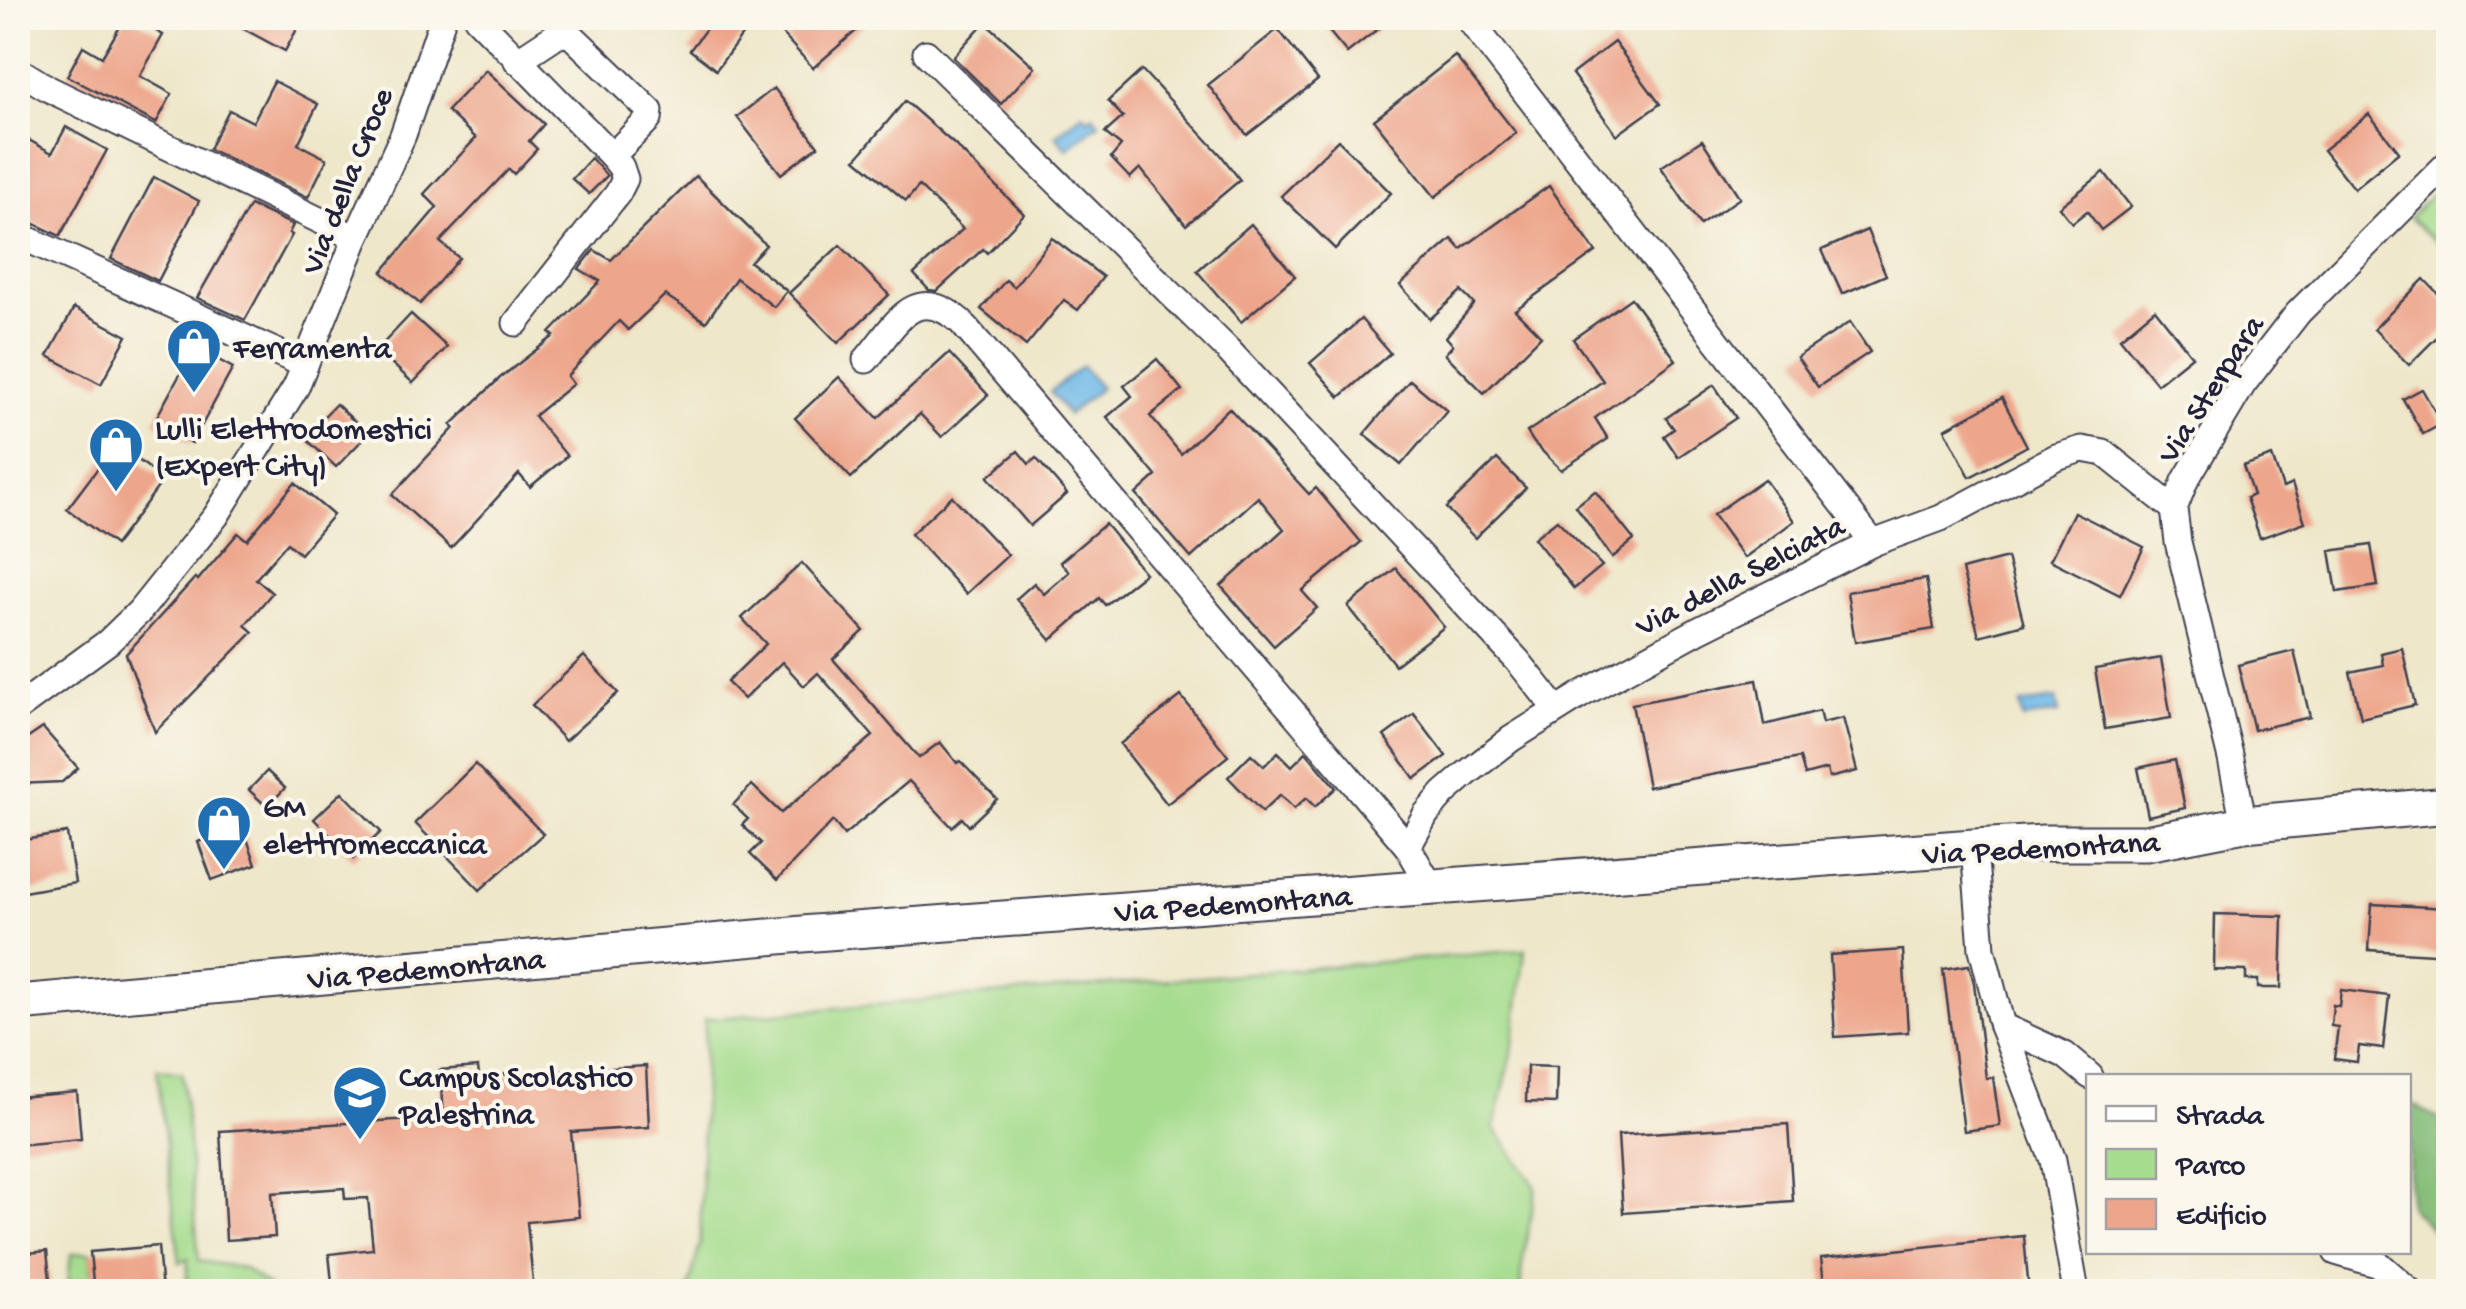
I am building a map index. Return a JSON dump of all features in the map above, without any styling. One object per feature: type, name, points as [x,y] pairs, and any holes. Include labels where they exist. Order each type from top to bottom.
[{"type":"street","name":"Via della Croce","points":[[18,708],[108,642],[138,612],[216,516],[296,387],[356,238],[403,135],[443,18]]},
{"type":"street","points":[[477,18],[612,156],[626,180],[516,323]]},
{"type":"street","points":[[1468,18],[1872,543]]},
{"type":"street","points":[[517,61],[555,36],[569,34],[650,111],[648,119],[612,156]]},
{"type":"street","points":[[926,53],[1228,350],[1518,661],[1556,710]]},
{"type":"street","points":[[18,70],[356,238]]},
{"type":"street","points":[[18,85],[49,88]]},
{"type":"street","name":"Via Sterpara","points":[[2244,824],[2178,542],[2174,509],[2191,469],[2242,384],[2270,346],[2312,298],[2448,162]]},
{"type":"street","points":[[18,235],[304,365]]},
{"type":"street","points":[[866,360],[906,313],[919,306],[940,306],[961,322],[1408,846],[1432,887]]},
{"type":"street","name":"Via della Selciata","points":[[1408,846],[1426,814],[1444,794],[1491,754],[1556,710],[1660,651],[1872,543],[1941,518],[2056,457],[2082,449],[2110,457],[2174,509]]},
{"type":"street","name":"Via Pedemontana","points":[[18,1003],[795,934],[1974,847],[2146,843],[2244,824],[2448,804]]},
{"type":"street","points":[[1974,847],[1982,949],[2002,1026],[2053,1160],[2076,1292]]},
{"type":"street","points":[[2002,1026],[2065,1055],[2088,1074]]},
{"type":"street","points":[[2343,1254],[2380,1265],[2412,1292]]},
{"type":"green space","points":[[2448,178],[2448,252],[2409,218]]},
{"type":"green space","points":[[1525,950],[1512,1053],[1494,1128],[1536,1187],[1521,1291],[688,1291],[700,1244],[705,1019]]},
{"type":"green space","points":[[157,1069],[182,1073],[199,1261],[243,1268],[274,1291],[186,1291],[188,1259],[180,1263]]},
{"type":"green space","points":[[2411,1104],[2448,1123],[2448,1246],[2411,1208]]},
{"type":"green space","points":[[90,1252],[94,1291],[67,1292],[71,1254]]},
{"type":"water","points":[[1083,113],[1088,119],[1093,115],[1099,123],[1067,149],[1056,135]]},
{"type":"water","points":[[1082,366],[1100,388],[1068,415],[1050,392]]},
{"type":"water","points":[[2056,699],[2059,713],[2023,719],[2020,704]]},
{"type":"building","points":[[125,18],[133,18],[163,35],[140,76],[172,94],[156,123],[67,76],[83,46],[102,57]]},
{"type":"building","points":[[223,18],[303,18],[285,51]]},
{"type":"building","points":[[714,18],[755,18],[716,70],[690,50]]},
{"type":"building","points":[[768,18],[871,18],[813,68]]},
{"type":"building","points":[[1318,18],[1392,18],[1347,53]]},
{"type":"building","points":[[985,22],[1035,67],[1001,104],[953,57]]},
{"type":"building","points":[[1278,29],[1318,80],[1247,135],[1208,85]]},
{"type":"building","points":[[1614,42],[1660,104],[1617,135],[1572,74]]},
{"type":"building","points":[[1455,56],[1516,133],[1435,197],[1374,120]]},
{"type":"building","points":[[486,70],[544,124],[529,141],[537,149],[514,174],[509,169],[440,242],[459,258],[420,304],[382,272],[437,207],[424,194],[476,138],[447,111]]},
{"type":"building","points":[[1142,70],[1240,180],[1186,225],[1140,168],[1130,178],[1111,158],[1121,146],[1105,133],[1123,117],[1108,101]]},
{"type":"building","points":[[274,81],[318,104],[298,144],[327,159],[308,197],[209,149],[229,110],[253,122]]},
{"type":"building","points":[[774,88],[818,146],[781,174],[737,117]]},
{"type":"building","points":[[905,101],[1024,214],[987,253],[983,249],[937,291],[929,290],[914,274],[963,229],[919,186],[906,201],[856,159]]},
{"type":"building","points":[[2369,114],[2399,152],[2354,189],[2323,150]]},
{"type":"building","points":[[66,127],[107,150],[60,236],[18,216],[28,198],[18,192],[18,134],[52,153]]},
{"type":"building","points":[[1338,140],[1391,193],[1335,249],[1281,196]]},
{"type":"building","points":[[1702,140],[1740,198],[1700,225],[1661,167]]},
{"type":"building","points":[[591,158],[607,176],[589,194],[572,179]]},
{"type":"building","points":[[2104,172],[2131,207],[2101,230],[2087,211],[2072,223],[2059,207]]},
{"type":"building","points":[[696,176],[766,245],[750,262],[787,291],[774,307],[736,278],[706,322],[665,295],[628,330],[619,321],[567,376],[573,384],[534,416],[567,456],[530,487],[519,474],[451,548],[392,495],[454,428],[451,425],[500,378],[554,336],[550,333],[600,281],[579,269],[594,250],[611,260]]},
{"type":"building","points":[[154,177],[199,201],[158,281],[111,259]]},
{"type":"building","points":[[1549,186],[1596,252],[1515,310],[1541,336],[1484,393],[1445,354],[1453,345],[1446,337],[1474,304],[1461,291],[1430,319],[1400,285],[1452,239],[1461,249]]},
{"type":"building","points":[[250,205],[293,225],[289,233],[292,235],[245,320],[197,298]]},
{"type":"building","points":[[1251,224],[1295,276],[1241,322],[1197,271]]},
{"type":"building","points":[[1867,230],[1886,275],[1842,294],[1822,250]]},
{"type":"building","points":[[1052,238],[1103,277],[1078,310],[1064,300],[1026,346],[981,309],[1006,280],[1014,287]]},
{"type":"building","points":[[840,245],[889,295],[838,343],[789,293]]},
{"type":"building","points":[[2424,279],[2448,304],[2448,326],[2409,365],[2374,329]]},
{"type":"building","points":[[1631,298],[1676,360],[1595,418],[1608,439],[1561,470],[1527,432],[1603,381],[1573,339]]},
{"type":"building","points":[[74,308],[127,336],[101,384],[48,356]]},
{"type":"building","points":[[2155,309],[2192,356],[2157,384],[2120,338]]},
{"type":"building","points":[[411,314],[447,347],[413,383],[377,350]]},
{"type":"building","points":[[1361,319],[1390,353],[1340,397],[1310,363]]},
{"type":"building","points":[[1850,322],[1870,352],[1818,387],[1797,357]]},
{"type":"building","name":"Ferramenta","points":[[195,347],[233,368],[192,443],[154,422]]},
{"type":"building","points":[[949,353],[988,395],[942,437],[920,414],[851,478],[795,418],[839,377],[878,418]]},
{"type":"building","points":[[1157,359],[1182,390],[1150,416],[1181,454],[1229,408],[1309,494],[1316,488],[1361,542],[1302,591],[1317,608],[1274,646],[1221,586],[1284,529],[1258,497],[1191,558],[1136,494],[1156,476],[1107,417],[1132,396],[1124,386]]},
{"type":"building","points":[[1410,380],[1447,411],[1401,465],[1364,434]]},
{"type":"building","points":[[1714,385],[1736,418],[1678,457],[1664,436],[1674,429],[1666,418]]},
{"type":"building","points":[[2422,389],[2442,424],[2423,434],[2403,399]]},
{"type":"building","points":[[2002,398],[2027,446],[1970,477],[1945,429]]},
{"type":"building","points":[[336,404],[368,434],[336,467],[304,437]]},
{"type":"building","name":"Lulli Elettrodomestici (Expert City)","points":[[116,444],[164,479],[115,545],[67,509]]},
{"type":"building","points":[[1018,451],[1029,464],[1036,458],[1067,494],[1030,526],[988,477]]},
{"type":"building","points":[[2272,456],[2283,488],[2292,484],[2305,522],[2260,538],[2246,498],[2253,495],[2243,466]]},
{"type":"building","points":[[1497,459],[1526,488],[1475,538],[1446,508]]},
{"type":"building","points":[[1764,479],[1794,521],[1744,558],[1713,515]]},
{"type":"building","points":[[295,483],[333,515],[300,554],[287,543],[256,579],[272,593],[245,625],[253,632],[155,732],[126,654],[238,533],[247,540]]},
{"type":"building","points":[[1595,491],[1634,540],[1612,558],[1576,506]]},
{"type":"building","points":[[952,496],[1008,555],[966,594],[911,534]]},
{"type":"building","points":[[2074,512],[2144,547],[2120,595],[2050,560]]},
{"type":"building","points":[[1557,520],[1602,566],[1574,589],[1534,538]]},
{"type":"building","points":[[1105,524],[1145,573],[1105,605],[1099,598],[1051,640],[1016,599],[1034,583],[1044,594],[1069,572],[1060,562]]},
{"type":"building","points":[[2371,545],[2378,586],[2337,592],[2330,551]]},
{"type":"building","points":[[2007,558],[2024,624],[1979,636],[1962,570]]},
{"type":"building","points":[[802,563],[864,631],[833,659],[919,758],[940,742],[997,799],[969,826],[962,818],[952,827],[909,781],[844,835],[833,821],[777,880],[750,854],[761,843],[742,825],[748,819],[733,805],[752,785],[781,813],[873,736],[818,673],[804,686],[782,662],[744,699],[727,682],[766,644],[742,618]]},
{"type":"building","points":[[1396,568],[1444,627],[1395,665],[1348,606]]},
{"type":"building","points":[[1926,579],[1934,629],[1855,642],[1847,592]]},
{"type":"building","points":[[2402,648],[2415,705],[2361,718],[2350,672],[2383,665],[2381,653]]},
{"type":"building","points":[[2294,651],[2310,717],[2254,730],[2238,665]]},
{"type":"building","points":[[584,656],[618,693],[565,741],[532,705]]},
{"type":"building","points":[[2161,658],[2171,718],[2105,729],[2095,669]]},
{"type":"building","points":[[1757,680],[1765,725],[1819,711],[1822,723],[1843,718],[1857,771],[1829,778],[1827,769],[1805,775],[1800,758],[1648,787],[1632,704]]},
{"type":"building","points":[[1181,696],[1228,756],[1167,804],[1120,744]]},
{"type":"building","points":[[1414,714],[1446,756],[1415,779],[1384,736]]},
{"type":"building","points":[[43,728],[78,768],[62,782],[18,784],[18,745]]},
{"type":"building","points":[[1278,752],[1292,766],[1306,752],[1336,788],[1315,807],[1306,798],[1294,809],[1280,795],[1262,812],[1228,777],[1251,754],[1264,766]]},
{"type":"building","points":[[2175,760],[2185,808],[2148,816],[2138,768]]},
{"type":"building","points":[[475,764],[543,834],[480,890],[415,823]]},
{"type":"building","points":[[267,771],[285,788],[267,807],[249,790]]},
{"type":"building","points":[[342,792],[381,832],[353,859],[314,819]]},
{"type":"building","points":[[242,825],[256,864],[212,880],[198,842]]},
{"type":"building","points":[[67,833],[75,883],[18,893],[18,841]]},
{"type":"building","points":[[2372,904],[2448,908],[2448,955],[2369,950]]},
{"type":"building","points":[[2215,914],[2283,916],[2281,988],[2258,988],[2258,980],[2246,980],[2246,971],[2214,970]]},
{"type":"building","points":[[1903,950],[1908,1032],[1835,1037],[1830,955]]},
{"type":"building","points":[[1969,965],[1986,1078],[1993,1077],[2000,1126],[1964,1131],[1943,969]]},
{"type":"building","points":[[2341,990],[2389,996],[2383,1049],[2359,1046],[2357,1062],[2334,1059],[2338,1027],[2331,1026],[2333,1005],[2339,1006]]},
{"type":"building","points":[[646,1066],[649,1127],[571,1132],[579,1217],[527,1222],[534,1292],[333,1292],[329,1254],[373,1249],[368,1198],[345,1199],[344,1188],[272,1193],[275,1237],[226,1240],[220,1131],[443,1117],[440,1070],[478,1067],[479,1076]]},
{"type":"building","points":[[1527,1066],[1557,1067],[1556,1103],[1526,1102]]},
{"type":"building","points":[[77,1092],[81,1139],[18,1145],[18,1097]]},
{"type":"building","points":[[1788,1124],[1793,1201],[1623,1213],[1618,1135]]},
{"type":"building","points":[[2024,1236],[2029,1292],[1825,1292],[1821,1258]]},
{"type":"building","points":[[158,1246],[162,1292],[94,1292],[90,1252]]},
{"type":"building","points":[[47,1251],[51,1289],[18,1292],[18,1254]]},
{"type":"place","name":"Ferramenta","points":[[194,395]]},
{"type":"place","name":"Lulli Elettrodomestici (Expert City)","points":[[116,494]]},
{"type":"place","name":"GM elettromeccanica","points":[[224,872]]},
{"type":"place","name":"Campus Scolastico Palestrina","points":[[360,1142]]}]
